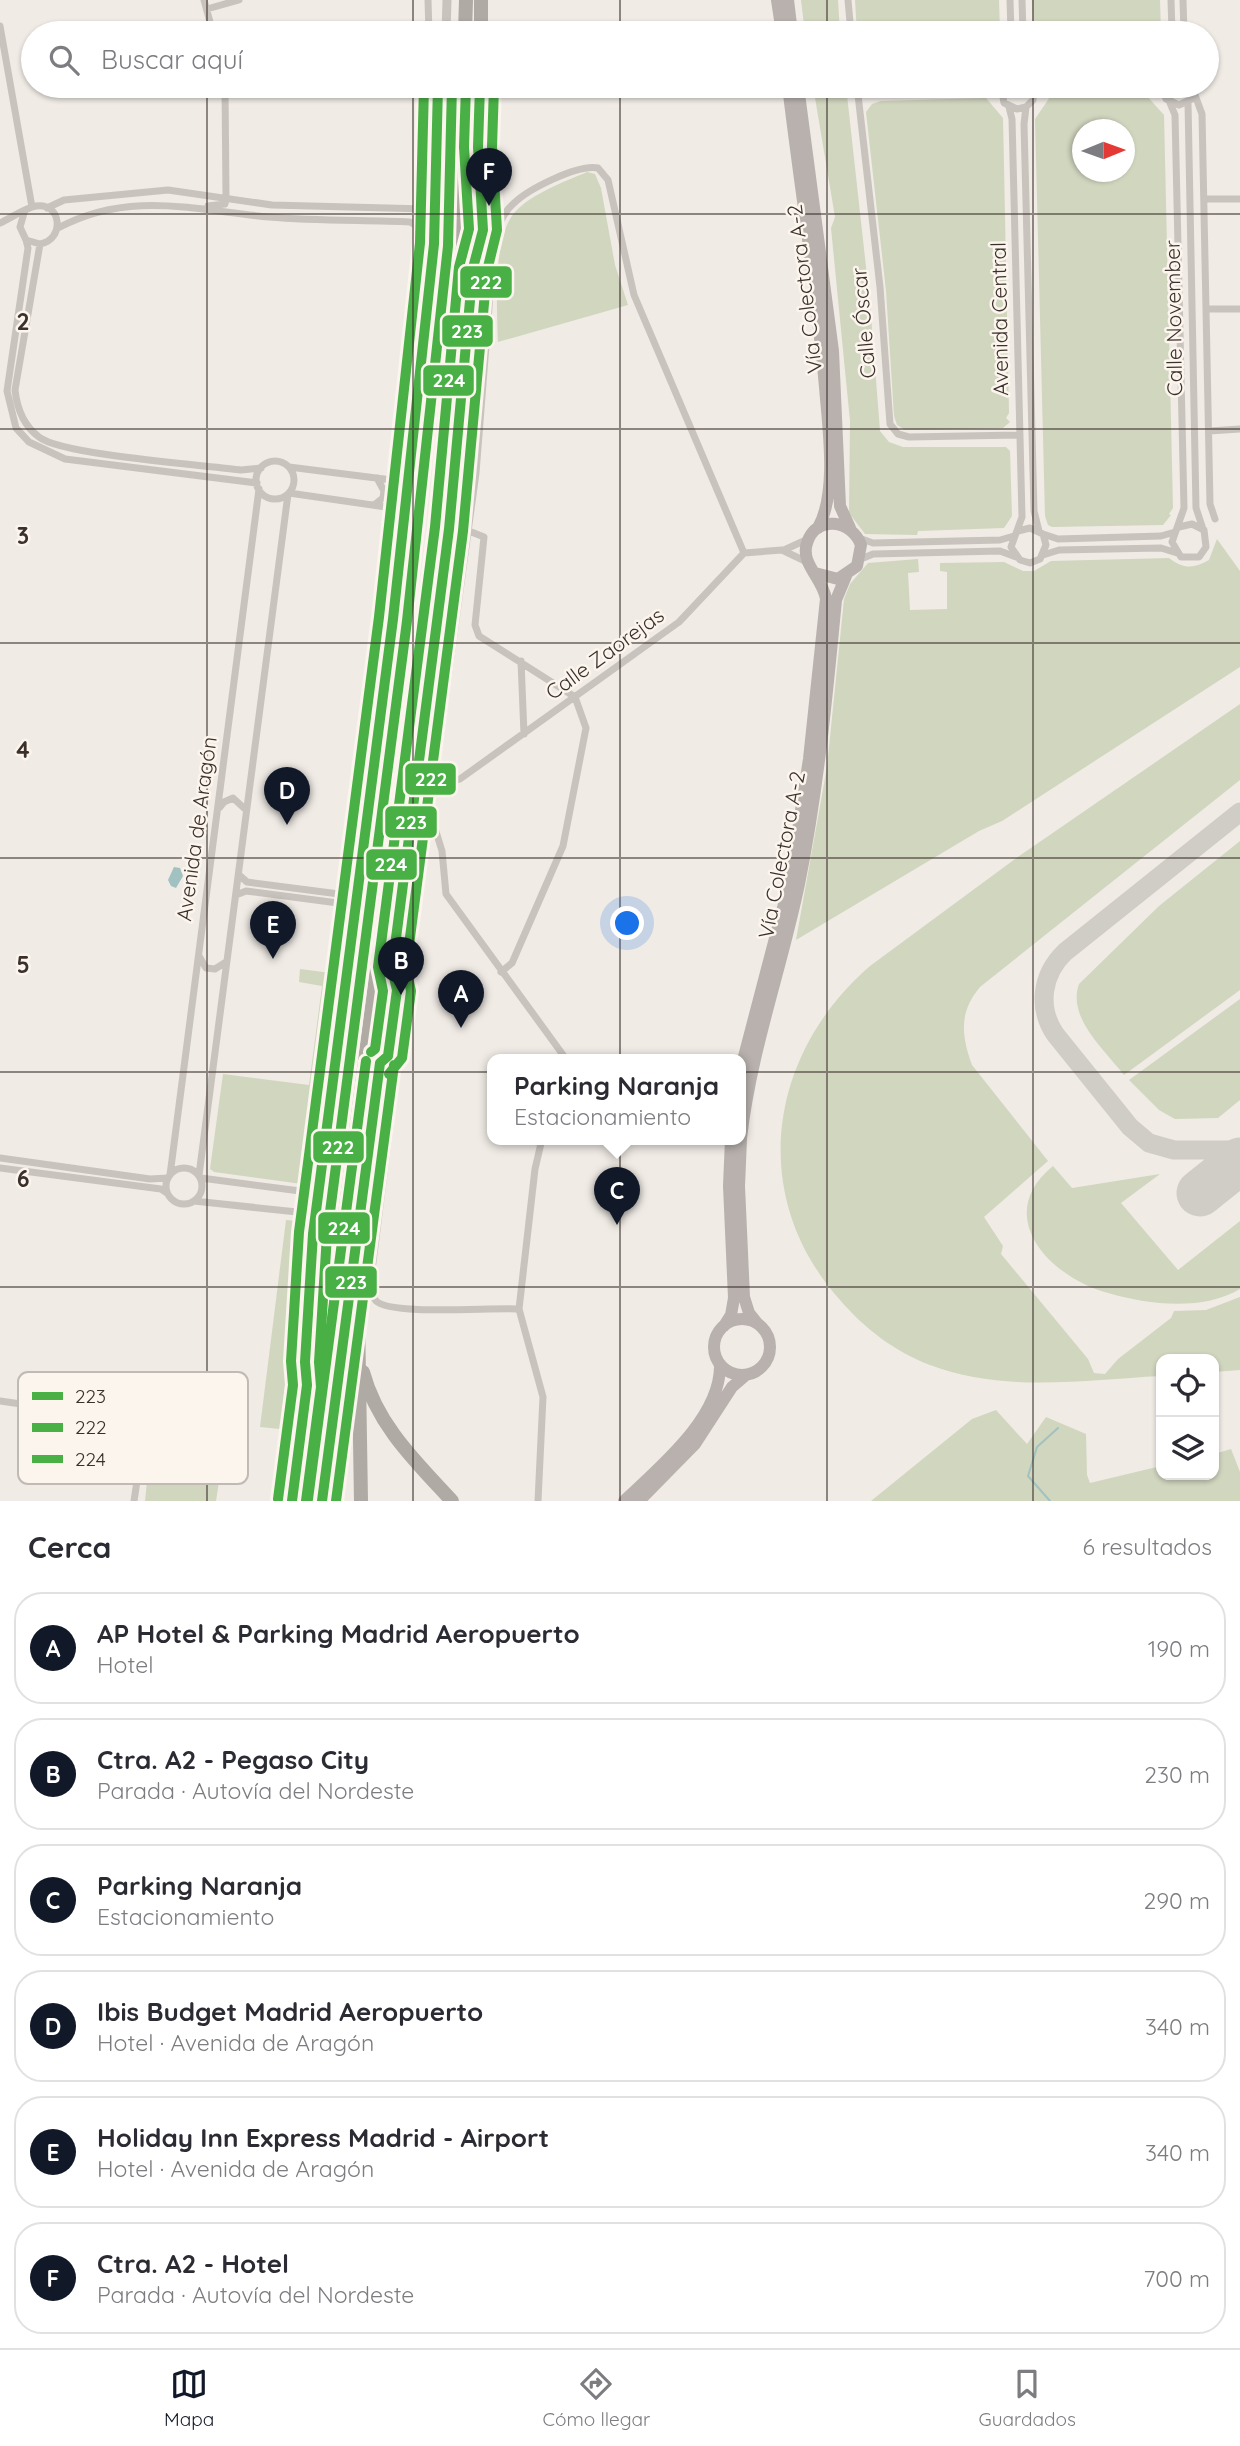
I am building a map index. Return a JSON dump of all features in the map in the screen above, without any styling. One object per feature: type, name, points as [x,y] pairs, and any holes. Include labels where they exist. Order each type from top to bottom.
[{"type":"highway","points":[[465,21],[466,0]]},
{"type":"highway","points":[[481,0],[481,21]]},
{"type":"highway","points":[[307,1501],[435,528],[461,219],[464,98]]},
{"type":"highway","points":[[323,1501],[449,529],[466,375],[476,221],[480,98]]},
{"type":"highway","points":[[361,1501],[358,1315],[374,1105]]},
{"type":"highway","points":[[358,1315],[362,1368],[380,1415],[414,1460],[452,1501]]},
{"type":"main road","points":[[778,0],[781,21]]},
{"type":"main road","points":[[788,0],[791,21]]},
{"type":"main road","name":"Vía Colectora A-2","points":[[790,98],[816,285],[828,421],[828,507],[818,528]]},
{"type":"main road","name":"Vía Colectora A-2","points":[[800,98],[833,351],[840,506],[854,533]]},
{"type":"main road","points":[[838,523],[854,533],[860,559],[846,576],[830,579],[815,573],[807,562],[808,538],[818,528],[838,523]]},
{"type":"main road","name":"Vía Colectora A-2","points":[[745,1054],[785,904],[809,759],[826,599],[815,573]]},
{"type":"main road","name":"Vía Colectora A-2","points":[[746,1109],[757,1044],[799,882],[823,734],[836,600],[846,576]]},
{"type":"main road","points":[[731,1145],[729,1186],[734,1298],[731,1315],[715,1342],[715,1354],[720,1365],[729,1372],[746,1375]]},
{"type":"main road","name":"Vía Colectora A-2","points":[[741,1145],[739,1186],[744,1297],[749,1313],[757,1323]]},
{"type":"main road","points":[[639,1501],[695,1444],[732,1387],[746,1375],[764,1366],[770,1355],[768,1335],[757,1323],[738,1319],[724,1326]]},
{"type":"main road","points":[[624,1501],[673,1454],[695,1426],[716,1395],[720,1365]]},
{"type":"street","points":[[204,0],[209,21]]},
{"type":"street","points":[[206,9],[239,0]]},
{"type":"street","points":[[428,0],[429,21]]},
{"type":"street","points":[[446,21],[447,0]]},
{"type":"street","points":[[848,0],[850,21]]},
{"type":"street","points":[[1010,0],[1011,21]]},
{"type":"street","points":[[1022,0],[1023,21]]},
{"type":"street","points":[[1171,0],[1172,21]]},
{"type":"street","points":[[1183,0],[1184,21]]},
{"type":"street","points":[[0,26],[32,207]]},
{"type":"street","points":[[195,207],[225,204],[225,98]]},
{"type":"street","points":[[292,1501],[407,623],[438,252],[445,98]]},
{"type":"street","name":"Calle Óscar","points":[[858,98],[880,287],[890,424],[898,434],[909,437],[1020,435]]},
{"type":"street","points":[[1004,98],[1009,107],[1026,107],[1033,98]]},
{"type":"street","name":"Calle November","points":[[1168,98],[1175,115],[1183,495],[1177,529]]},
{"type":"street","points":[[1170,103],[1188,103],[1192,98]]},
{"type":"street","name":"Calle November","points":[[1196,98],[1202,114],[1210,504],[1215,519]]},
{"type":"street","name":"Calle November","points":[[1188,103],[1196,508],[1204,530]]},
{"type":"street","name":"Avenida Central","points":[[1009,107],[1012,118],[1022,517],[1016,534]]},
{"type":"street","name":"Avenida Central","points":[[1026,107],[1024,118],[1034,511],[1041,532]]},
{"type":"street","points":[[565,1054],[446,894],[442,851],[430,812],[432,784],[439,777],[437,760],[469,531],[497,228],[511,205],[522,196],[566,174],[591,167],[598,168],[608,180],[634,295],[744,553],[782,550],[808,538]]},
{"type":"street","points":[[0,223],[32,207],[47,208],[64,200],[168,190],[272,205],[426,209],[436,198]]},
{"type":"street","points":[[1203,199],[1240,199]]},
{"type":"street","points":[[58,228],[108,209],[168,204],[270,217],[410,222],[426,231],[438,252],[412,498],[393,619],[281,1501]]},
{"type":"street","points":[[26,240],[40,244],[53,238],[58,228],[55,214],[47,208]]},
{"type":"street","points":[[24,213],[21,230],[28,248],[7,391],[16,428],[29,442],[65,458],[258,486],[272,498],[288,494],[386,507],[397,519],[398,568]]},
{"type":"street","points":[[0,223],[21,230]]},
{"type":"street","points":[[40,244],[15,390],[20,412],[39,438],[74,450],[241,470],[261,468],[275,461],[289,467],[392,480],[403,472],[411,449]]},
{"type":"street","points":[[393,619],[411,449],[438,252]]},
{"type":"street","points":[[1206,309],[1240,309]]},
{"type":"street","points":[[1209,431],[1240,429]]},
{"type":"street","points":[[194,1201],[202,1191],[200,1177],[246,810],[288,494],[294,483],[289,467]]},
{"type":"street","points":[[258,486],[261,468]]},
{"type":"street","points":[[374,506],[383,498],[384,491],[377,478]]},
{"type":"street","name":"Avenida de Aragón","points":[[169,1176],[219,809],[258,486]]},
{"type":"street","points":[[854,533],[873,543],[1000,540],[1026,528],[1076,538],[1161,536],[1192,524],[1204,530],[1208,542],[1203,553],[1193,559],[1161,548],[1059,550],[1030,563],[996,551],[873,554],[860,559]]},
{"type":"street","points":[[1177,529],[1172,542],[1177,553]]},
{"type":"street","points":[[469,531],[484,537],[475,625],[479,636],[575,697],[586,728],[567,833],[556,866],[512,963],[501,971]]},
{"type":"street","points":[[1041,532],[1046,545],[1043,555]]},
{"type":"street","points":[[1016,534],[1011,547],[1016,557]]},
{"type":"street","points":[[782,550],[807,562]]},
{"type":"street","name":"Calle Zaorejas","points":[[439,777],[446,782],[460,779],[679,622],[744,553]]},
{"type":"street","points":[[521,661],[524,734]]},
{"type":"street","points":[[219,809],[224,802],[233,799],[243,804],[246,810]]},
{"type":"street","points":[[239,874],[247,882],[339,894],[355,885],[360,872]]},
{"type":"street","points":[[236,896],[240,891],[246,891],[338,903],[350,912],[354,920]]},
{"type":"street","points":[[198,952],[206,968],[215,969],[227,961]]},
{"type":"street","points":[[402,1030],[371,1278],[372,1294],[385,1305],[408,1308],[519,1309]]},
{"type":"street","points":[[538,1501],[543,1396],[519,1309],[541,1145]]},
{"type":"street","points":[[0,1158],[150,1179],[169,1176],[184,1168],[200,1177],[300,1191],[310,1198],[311,1203],[307,1209],[297,1212],[194,1201],[179,1203],[161,1189],[0,1168]]},
{"type":"street","points":[[300,1191],[314,1184],[322,1166]]},
{"type":"street","points":[[167,1193],[169,1176]]},
{"type":"street","points":[[297,1212],[305,1218],[313,1234]]},
{"type":"street","points":[[307,1385],[305,1362],[309,1264]]},
{"type":"street","points":[[0,1401],[18,1404]]},
{"type":"green space","points":[[801,0],[838,0],[839,21],[804,21]]},
{"type":"green space","points":[[855,0],[999,0],[1000,21],[856,21]]},
{"type":"green space","points":[[1032,0],[1160,0],[1161,21],[1033,21]]},
{"type":"green space","points":[[815,98],[847,98],[870,303],[880,431],[889,442],[903,447],[1006,447],[1010,451],[1012,516],[1004,528],[918,531],[917,535],[865,534],[849,513],[850,421],[831,228],[835,217]]},
{"type":"green space","points":[[986,98],[1003,118],[1009,413],[1006,418],[1010,422],[1003,428],[905,430],[897,425],[894,416],[886,291],[866,112],[872,104],[881,101]]},
{"type":"green space","points":[[1049,98],[1149,98],[1164,115],[1173,508],[1163,525],[1052,527],[1048,525],[1045,516],[1035,119]]},
{"type":"green space","points":[[587,172],[595,174],[601,188],[615,265],[628,305],[498,342],[499,254],[508,222],[516,211],[531,199]]},
{"type":"green space","points":[[1217,539],[1240,571],[1240,667],[1002,821],[979,831],[796,940],[827,767],[844,599],[850,584],[868,563],[918,559],[919,572],[908,573],[910,610],[947,609],[947,572],[940,571],[940,563],[1004,562],[1023,571],[1034,571],[1051,561],[1169,558],[1184,566],[1193,566],[1209,560]]},
{"type":"green space","points":[[1240,704],[1240,780],[980,987],[968,1006],[964,1034],[972,1065],[1048,1161],[984,1217],[1003,1246],[1001,1254],[1088,1359],[1094,1373],[1105,1374],[1118,1359],[1171,1318],[1174,1311],[1206,1310],[1240,1297],[1240,1370],[1219,1372],[1219,1354],[1156,1354],[1156,1376],[1074,1382],[986,1379],[930,1365],[881,1338],[840,1300],[810,1259],[791,1216],[782,1172],[782,1127],[791,1083],[809,1041],[836,1001],[870,966],[1015,859]]},
{"type":"green space","points":[[1240,841],[1240,990],[1124,1075],[1083,1021],[1078,1009],[1079,984],[1159,906]]},
{"type":"green space","points":[[300,969],[339,974],[322,1081],[326,1084],[310,1178],[302,1184],[214,1172],[210,1169],[223,1074],[309,1085],[322,986],[299,982]]},
{"type":"green space","points":[[1240,999],[1240,1100],[1218,1118],[1175,1119],[1159,1110],[1129,1080]]},
{"type":"green space","points":[[1053,1166],[1072,1188],[1160,1174],[1121,1203],[1178,1270],[1240,1221],[1240,1289],[1210,1301],[1158,1303],[1108,1293],[1067,1274],[1049,1259],[1036,1243],[1028,1224],[1027,1205],[1035,1185]]},
{"type":"green space","points":[[286,1220],[296,1221],[303,1227],[280,1429],[260,1427]]},
{"type":"green space","points":[[996,1410],[1027,1444],[1046,1417],[1086,1434],[1087,1475],[1090,1483],[1156,1467],[1156,1480],[1219,1480],[1219,1453],[1231,1449],[1240,1472],[1240,1501],[871,1501],[972,1419]]},
{"type":"green space","points":[[147,1484],[219,1484],[216,1501],[145,1501]]},
{"type":"water","points":[[174,867],[180,868],[183,876],[176,888],[171,886],[168,880]]},
{"type":"waterway","points":[[1050,1501],[1028,1476],[1037,1447],[1058,1428]]},
{"type":"taxiway","points":[[1240,812],[1065,952],[1051,970],[1044,1002],[1049,1024],[1055,1034],[1130,1127],[1149,1143],[1174,1150],[1240,1150]]},
{"type":"runway","points":[[1200,1193],[1240,1161]]},
{"type":"transit line","name":"224","points":[[278,1499],[293,1385],[291,1361],[299,1232],[379,617],[420,243],[424,98]]},
{"type":"transit line","name":"223","points":[[292,1501],[307,1385],[305,1362],[313,1234],[393,619],[434,244],[438,98]]},
{"type":"transit line","name":"222","points":[[306,1501],[321,1387],[319,1362],[327,1235],[407,621],[448,246],[452,98]]},
{"type":"transit line","name":"224","points":[[371,1052],[375,1049],[383,991],[378,967],[435,527],[459,267],[469,229],[464,147],[466,98]]},
{"type":"transit line","name":"223","points":[[380,1063],[388,1056],[397,990],[392,969],[449,529],[473,268],[483,230],[478,147],[480,98]]},
{"type":"transit line","name":"222","points":[[389,1074],[402,1058],[411,991],[406,968],[463,531],[487,271],[497,230],[492,147],[494,98]]},
{"type":"transit line","name":"224","points":[[308,1499],[366,1061]]},
{"type":"transit line","name":"223","points":[[322,1501],[380,1063]]},
{"type":"transit line","name":"222","points":[[336,1501],[394,1065]]},
{"type":"place","name":"Ctra. A2 - Hotel","points":[[489,206]]},
{"type":"place","name":"Ibis Budget Madrid Aeropuerto","points":[[287,825]]},
{"type":"place","name":"Holiday Inn Express Madrid - Airport","points":[[273,959]]},
{"type":"place","name":"Ctra. A2 - Pegaso City","points":[[401,995]]},
{"type":"place","name":"AP Hotel & Parking Madrid Aeropuerto","points":[[461,1028]]},
{"type":"place","name":"Parking Naranja","points":[[617,1225]]}]
